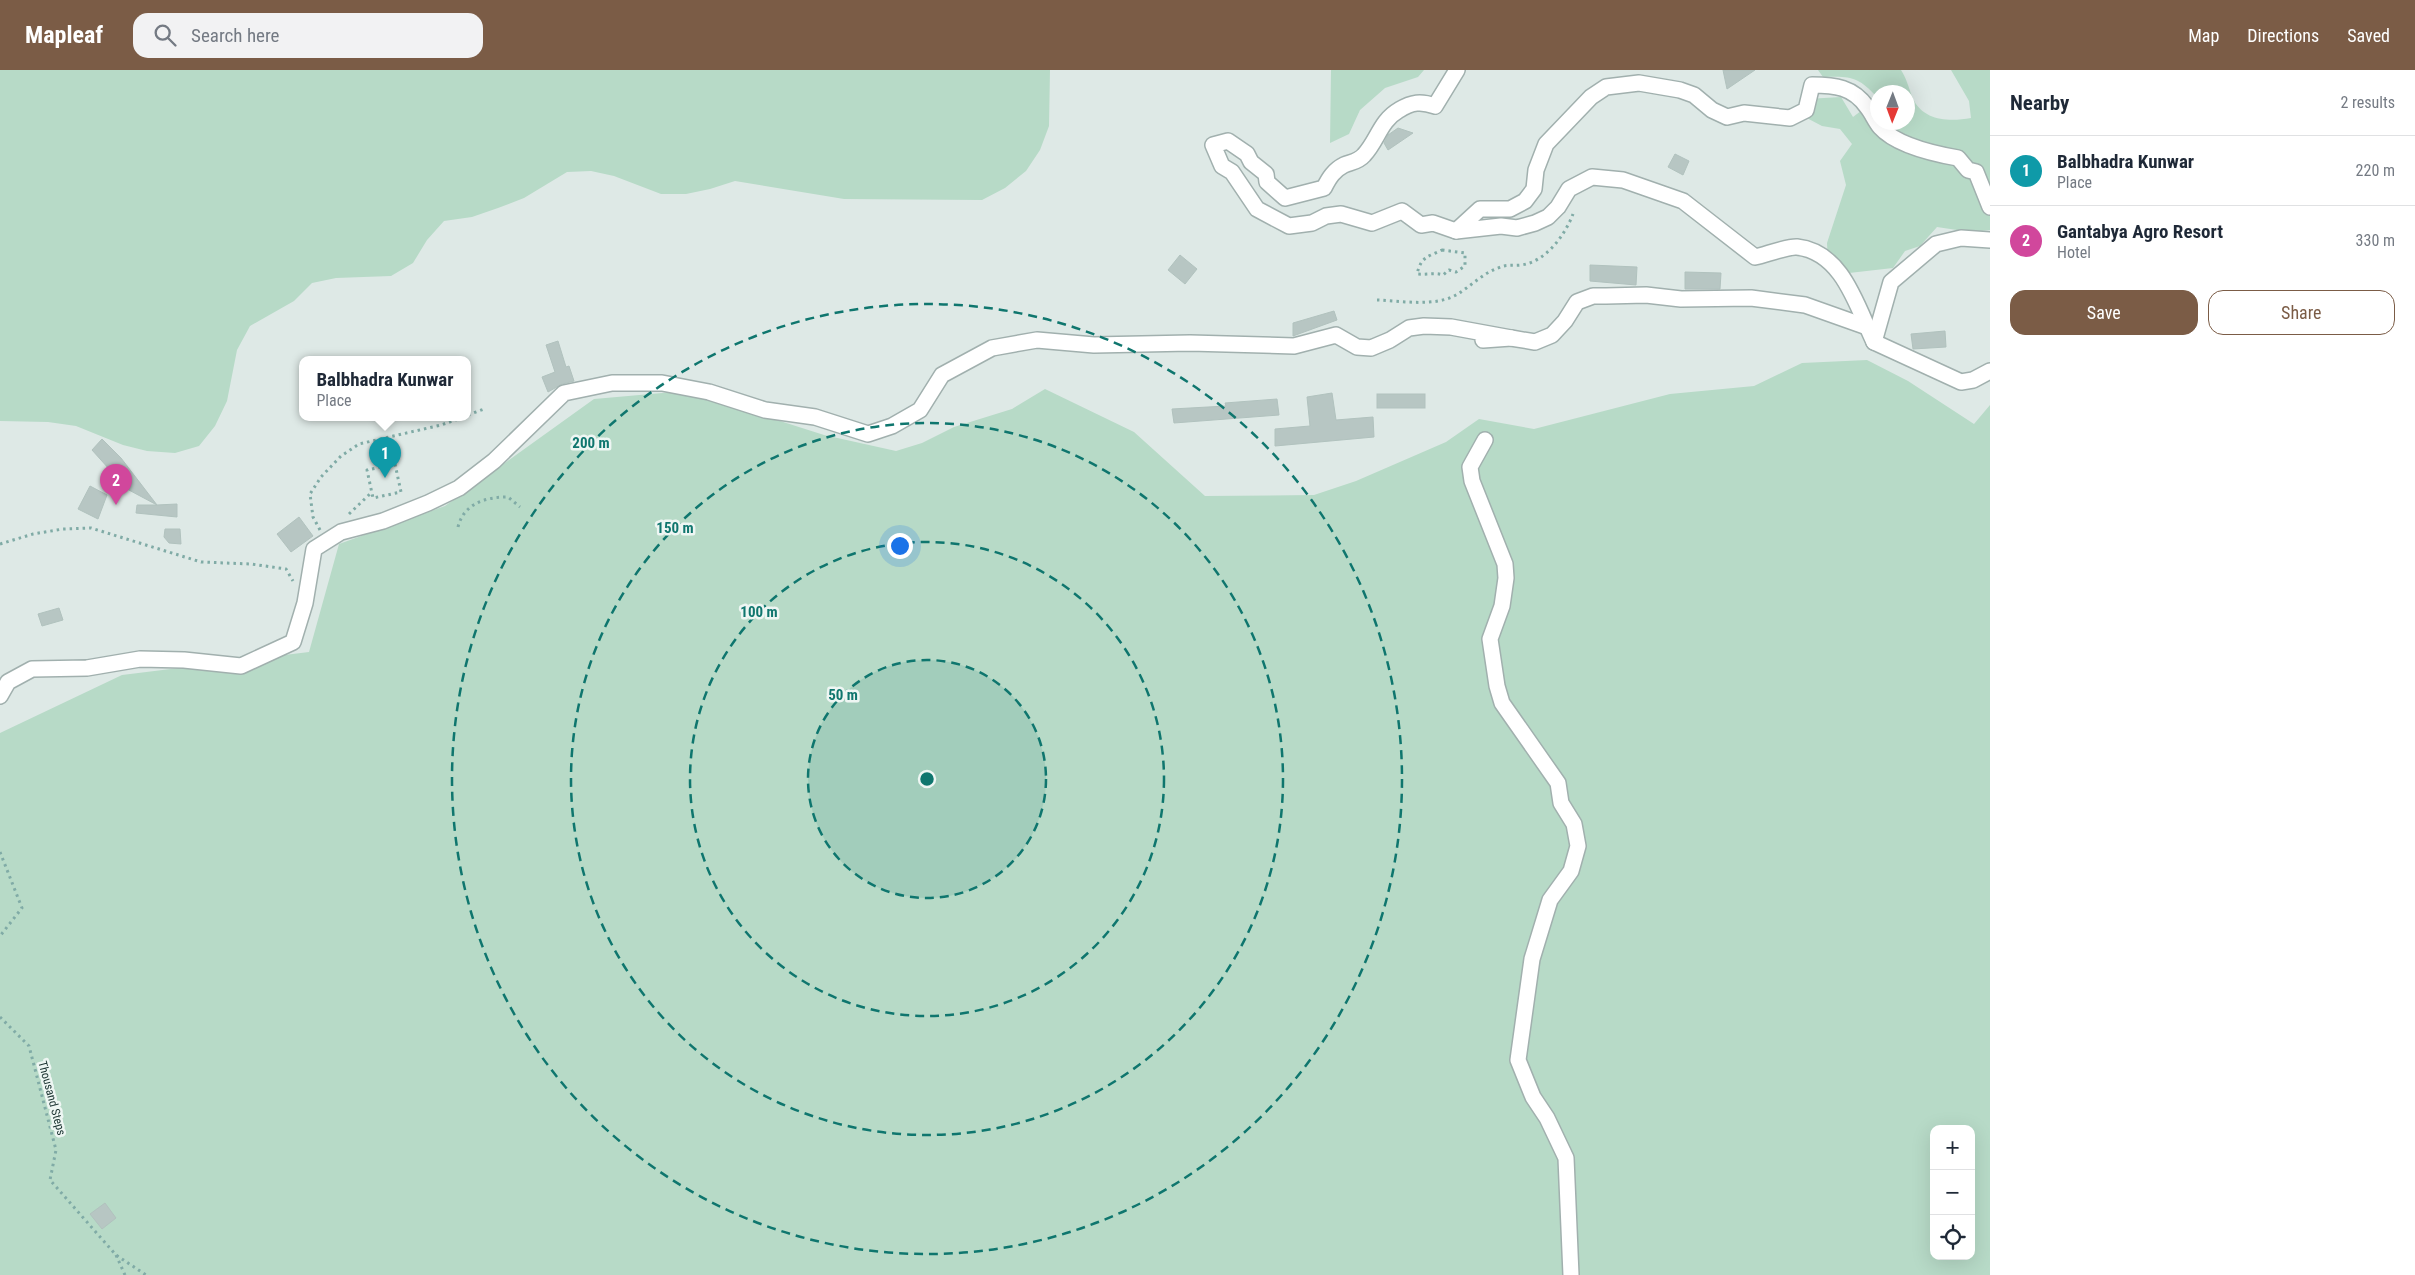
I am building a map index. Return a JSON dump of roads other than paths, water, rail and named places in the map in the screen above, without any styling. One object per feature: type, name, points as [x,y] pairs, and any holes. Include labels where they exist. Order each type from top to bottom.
[{"type":"street","points":[[1456,70],[1435,106],[1425,103],[1408,104],[1392,114],[1385,120],[1365,155],[1357,162],[1343,165],[1332,174],[1324,188],[1302,195],[1285,198],[1267,182],[1266,174],[1251,162],[1247,154],[1228,141],[1213,145],[1222,166],[1232,172],[1257,208],[1289,226],[1312,223],[1326,216],[1340,214],[1372,223],[1402,211],[1420,225],[1433,223],[1456,231],[1501,226],[1516,228],[1548,217],[1558,207],[1569,189],[1592,177],[1623,180],[1683,202],[1755,258],[1795,247],[1819,254],[1836,269],[1849,288],[1874,342],[1961,382],[1974,380],[1990,371]]},
{"type":"street","points":[[1456,231],[1480,209],[1510,209],[1526,201],[1534,189],[1536,170],[1546,144],[1591,97],[1606,87],[1639,83],[1663,86],[1694,95],[1712,110],[1727,117],[1744,113],[1790,118],[1806,110],[1812,85],[1844,88],[1855,94],[1866,105],[1880,127],[1896,138],[1932,153],[1958,158],[1968,170],[1976,172],[1990,207]]},
{"type":"street","points":[[1874,342],[1891,282],[1936,244],[1961,238],[1990,240]]},
{"type":"street","points":[[0,696],[8,682],[32,669],[87,668],[140,659],[184,660],[241,666],[293,642],[305,603],[314,549],[342,532],[383,521],[428,503],[458,488],[494,461],[564,393],[612,383],[662,383],[709,392],[764,410],[815,417],[868,434],[892,426],[920,410],[942,375],[992,348],[1037,340],[1094,345],[1190,343],[1294,346],[1336,335],[1357,347],[1371,348],[1390,340],[1409,328],[1424,326],[1451,327],[1535,342],[1552,335],[1565,321],[1577,302],[1593,296],[1646,295],[1681,299],[1751,298],[1805,305],[1867,327]]},
{"type":"street","points":[[1483,340],[1511,338]]},
{"type":"street","points":[[1485,440],[1470,467],[1472,481],[1505,564],[1506,578],[1502,606],[1490,639],[1497,686],[1502,703],[1558,783],[1561,803],[1574,824],[1578,846],[1571,872],[1550,900],[1532,960],[1518,1060],[1533,1096],[1547,1118],[1566,1158],[1571,1275]]},
{"type":"place","name":"Balbhadra Kunwar","points":[[385,478]]},
{"type":"place","name":"Gantabya Agro Resort","points":[[116,505]]}]
